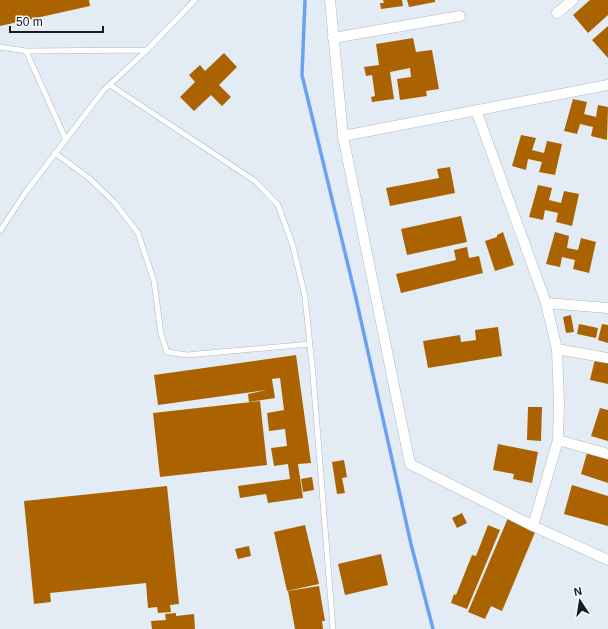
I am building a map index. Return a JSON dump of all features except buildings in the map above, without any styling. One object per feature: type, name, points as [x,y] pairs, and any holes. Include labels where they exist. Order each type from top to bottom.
[{"type":"street","points":[[330,0],[343,136],[410,464],[533,526],[608,560]]},
{"type":"street","points":[[557,13],[574,0]]},
{"type":"street","points":[[333,38],[460,16]]},
{"type":"street","points":[[343,136],[608,85]]},
{"type":"street","points":[[476,110],[546,303],[557,349],[559,403],[558,440],[533,526]]},
{"type":"street","points":[[546,303],[608,308]]},
{"type":"street","points":[[557,349],[608,358]]},
{"type":"street","points":[[558,440],[608,454]]},
{"type":"lane","points":[[0,231],[25,193],[110,85],[147,50],[195,0]]},
{"type":"lane","points":[[0,47],[26,51],[147,50]]},
{"type":"lane","points":[[26,51],[66,140]]},
{"type":"lane","points":[[110,85],[255,181],[278,205],[293,246],[302,282],[310,344],[332,629]]},
{"type":"lane","points":[[56,153],[89,178],[116,203],[138,233],[154,281],[161,334],[167,352],[187,355],[310,344]]},
{"type":"waterway","points":[[305,0],[302,75],[355,294],[411,544],[433,629]]}]
